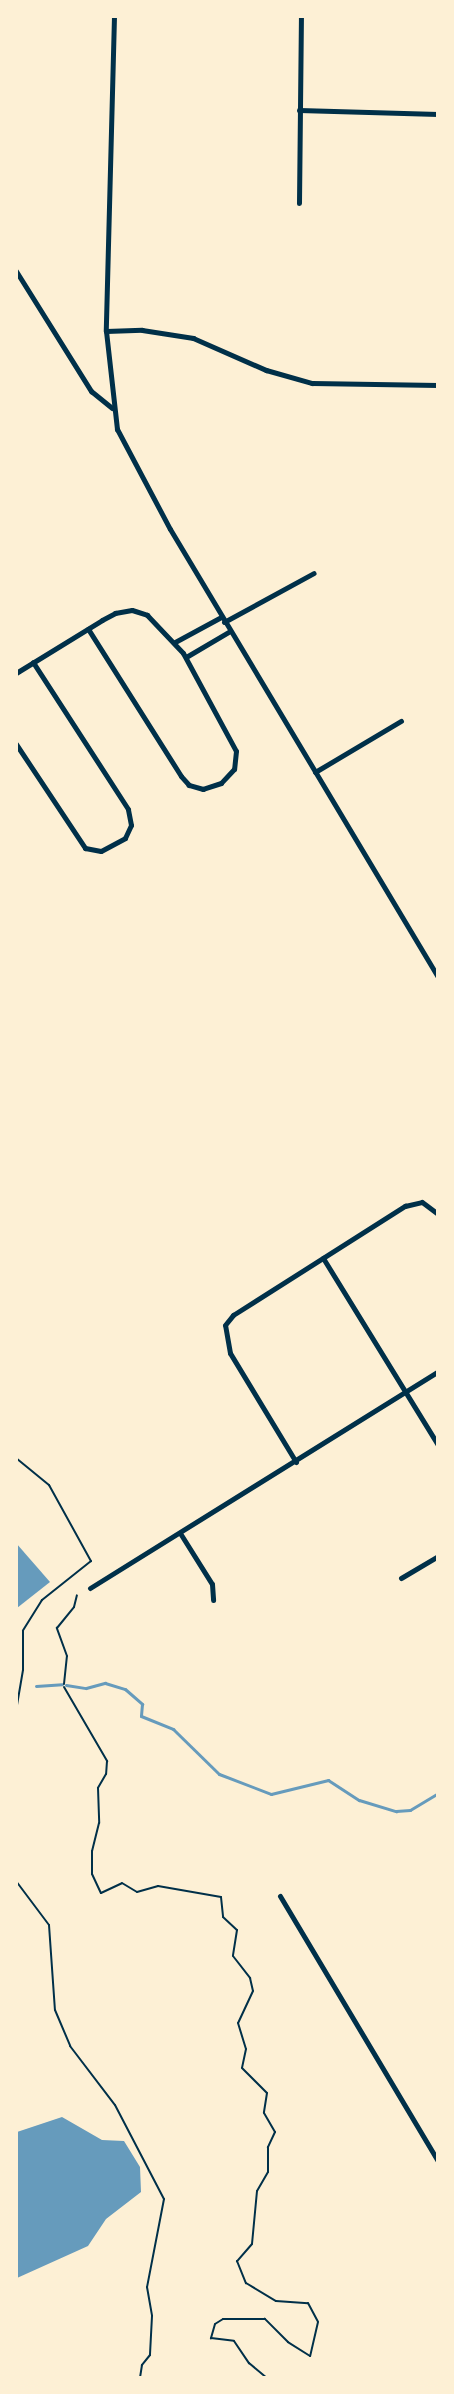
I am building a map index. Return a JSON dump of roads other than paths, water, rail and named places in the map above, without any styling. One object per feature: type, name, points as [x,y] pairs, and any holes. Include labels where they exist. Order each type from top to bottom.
[{"type":"street","points":[[114,16],[106,331],[112,408],[125,450],[230,631],[438,977]]},
{"type":"street","points":[[299,203],[298,110],[301,16]]},
{"type":"street","points":[[298,110],[438,114]]},
{"type":"street","points":[[16,271],[91,391],[112,408]]},
{"type":"street","points":[[106,331],[142,330],[193,338],[266,370],[312,382],[438,385]]},
{"type":"street","points":[[175,642],[314,573]]},
{"type":"street","points":[[16,673],[88,629],[116,613],[132,610],[147,615],[175,642],[186,657],[236,752],[234,769],[210,789],[197,788],[181,776],[88,629]]},
{"type":"street","points":[[186,657],[230,631]]},
{"type":"street","points":[[16,744],[85,848],[100,851],[124,838],[131,825],[128,809],[33,662]]},
{"type":"street","points":[[315,772],[401,721]]},
{"type":"street","points":[[296,1462],[234,1362],[224,1329],[233,1315],[410,1204],[428,1204],[438,1214]]},
{"type":"street","points":[[323,1258],[438,1445]]},
{"type":"street","points":[[90,1588],[406,1394],[438,1371]]},
{"type":"street","points":[[180,1533],[212,1584],[213,1600]]},
{"type":"street","points":[[401,1578],[438,1556]]},
{"type":"street","points":[[280,1896],[438,2161]]},
{"type":"water","points":[[16,1543],[50,1582],[17,1608],[16,1608]]},
{"type":"water","points":[[62,2117],[102,2140],[124,2141],[140,2167],[141,2192],[106,2219],[88,2246],[17,2278],[17,2132]]},
{"type":"waterway","points":[[66,1685],[86,1688],[105,1683],[125,1689],[142,1704],[141,1716],[173,1729],[219,1774],[271,1794],[328,1780],[359,1800],[396,1811],[410,1810],[438,1793]]},
{"type":"waterway","points":[[36,1686],[62,1684]]}]
